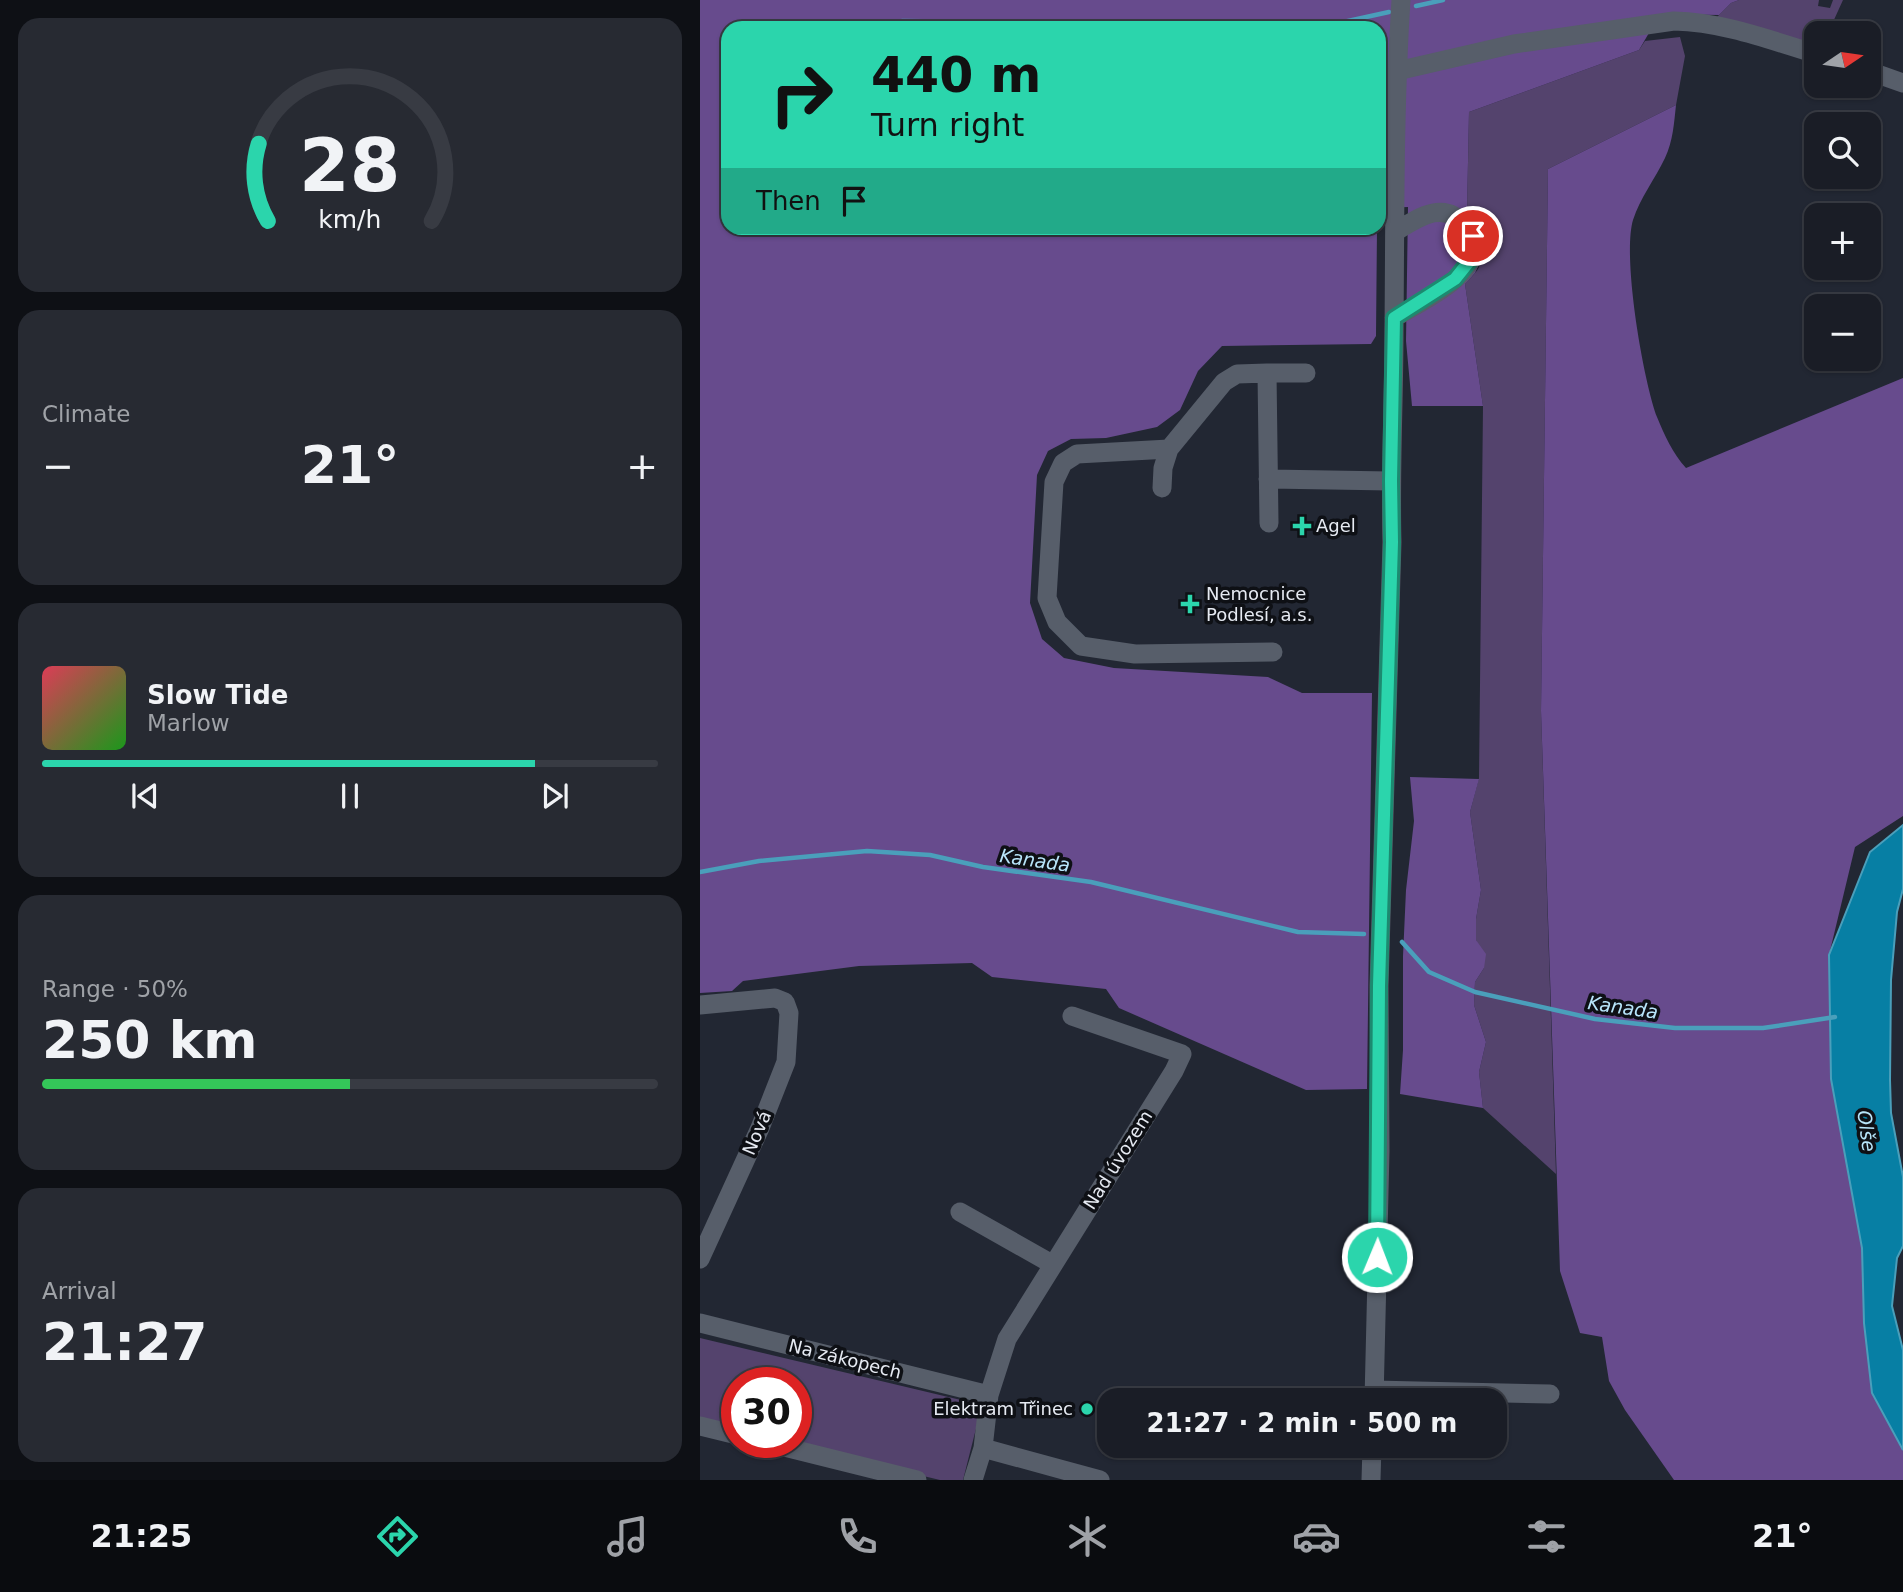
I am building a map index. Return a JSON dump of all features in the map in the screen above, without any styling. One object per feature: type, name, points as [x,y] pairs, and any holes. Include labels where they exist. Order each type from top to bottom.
[{"type":"street","points":[[1374,1388],[1380,1151],[1379,986],[1392,542],[1396,77],[1401,0]]},
{"type":"street","points":[[1396,77],[1514,44],[1674,21],[1697,22],[1739,30],[1804,50]]},
{"type":"street","points":[[1881,75],[1903,83]]},
{"type":"street","points":[[1394,318],[1455,279],[1471,259],[1473,236],[1458,217],[1437,211],[1420,217],[1395,232]]},
{"type":"street","points":[[1267,373],[1269,523]]},
{"type":"street","points":[[1162,488],[1163,468],[1169,449],[1224,382],[1237,374],[1306,373]]},
{"type":"street","points":[[1169,449],[1077,454],[1063,463],[1054,482],[1047,598],[1057,622],[1081,646],[1135,654],[1273,652]]},
{"type":"street","points":[[1268,479],[1391,481]]},
{"type":"street","name":"Nová","points":[[700,1005],[775,998],[785,1002],[789,1013],[786,1062],[760,1128],[700,1259]]},
{"type":"street","name":"Nad úvozem","points":[[973,1480],[983,1448],[989,1395],[1007,1339],[1182,1054],[1072,1016]]},
{"type":"street","points":[[960,1212],[1052,1264]]},
{"type":"street","name":"Na zákopech","points":[[700,1323],[989,1395]]},
{"type":"street","points":[[1507,1394],[1549,1394]]},
{"type":"street","points":[[700,1426],[721,1431]]},
{"type":"street","points":[[983,1448],[1100,1480]]},
{"type":"street","points":[[812,1454],[917,1480]]},
{"type":"street","points":[[1371,1480],[1372,1458]]},
{"type":"shaded area","points":[[700,0],[1739,0],[1731,3],[1719,15],[1660,14],[1639,50],[1469,112],[1467,212],[1481,230],[1483,246],[1475,273],[1465,284],[1483,406],[1412,406],[1406,341],[1408,207],[1386,208],[1386,21],[721,21],[721,235],[1377,235],[1376,336],[1371,344],[1222,346],[1198,371],[1180,410],[1157,427],[1106,438],[1071,439],[1048,451],[1037,475],[1030,603],[1042,639],[1064,658],[1114,668],[1268,677],[1302,693],[1372,693],[1367,1089],[1306,1090],[1119,1008],[1106,989],[992,977],[972,963],[859,966],[743,981],[732,991],[700,993]]},
{"type":"shaded area","points":[[1739,0],[1819,0],[1818,6],[1830,8],[1833,0],[1843,0],[1833,21],[1804,21],[1804,43],[1717,17],[1731,3]]},
{"type":"shaded area","points":[[1680,37],[1685,56],[1676,105],[1548,169],[1541,711],[1556,1174],[1483,1108],[1479,1072],[1486,1042],[1474,1005],[1475,982],[1484,968],[1476,940],[1481,890],[1470,812],[1479,778],[1483,406],[1465,284],[1481,261],[1477,235],[1467,213],[1469,112],[1639,50],[1645,41]]},
{"type":"shaded area","points":[[1676,105],[1668,152],[1633,220],[1630,261],[1640,348],[1651,399],[1666,437],[1681,462],[1686,468],[1903,378],[1903,816],[1855,847],[1829,955],[1831,1079],[1862,1248],[1864,1323],[1872,1393],[1903,1450],[1903,1480],[1674,1480],[1625,1410],[1609,1381],[1602,1337],[1580,1333],[1560,1271],[1541,711],[1548,169]]},
{"type":"shaded area","points":[[1410,777],[1479,779],[1470,812],[1481,890],[1476,940],[1486,954],[1484,968],[1475,982],[1474,1005],[1486,1042],[1479,1072],[1483,1108],[1400,1094],[1406,890],[1414,821]]},
{"type":"shaded area","points":[[700,1338],[982,1405],[963,1480],[940,1480],[812,1449],[812,1367],[721,1367],[721,1428],[700,1423]]},
{"type":"water","name":"Olše","points":[[1903,825],[1903,889],[1897,912],[1891,980],[1890,1080],[1891,1113],[1903,1177],[1903,1246],[1897,1258],[1892,1306],[1903,1350],[1903,1450],[1872,1393],[1864,1323],[1862,1248],[1831,1079],[1829,955],[1870,852]]},
{"type":"waterway","points":[[1416,6],[1443,0]]},
{"type":"waterway","points":[[1348,21],[1389,12]]},
{"type":"waterway","name":"Kanada","points":[[700,872],[759,861],[867,851],[930,855],[983,867],[1091,882],[1298,932],[1364,934]]},
{"type":"waterway","name":"Kanada","points":[[1402,942],[1429,972],[1475,992],[1595,1019],[1675,1028],[1763,1028],[1835,1017]]},
{"type":"place","name":"Agel","points":[[1302,526]]},
{"type":"place","name":"Nemocnice Podlesí, a.s.","points":[[1190,604]]},
{"type":"place","name":"Elektram Třinec","points":[[1087,1409]]},
{"type":"route","points":[[1377,1257],[1380,1151],[1379,986],[1392,542],[1394,318],[1455,279],[1471,259],[1473,236]]}]
